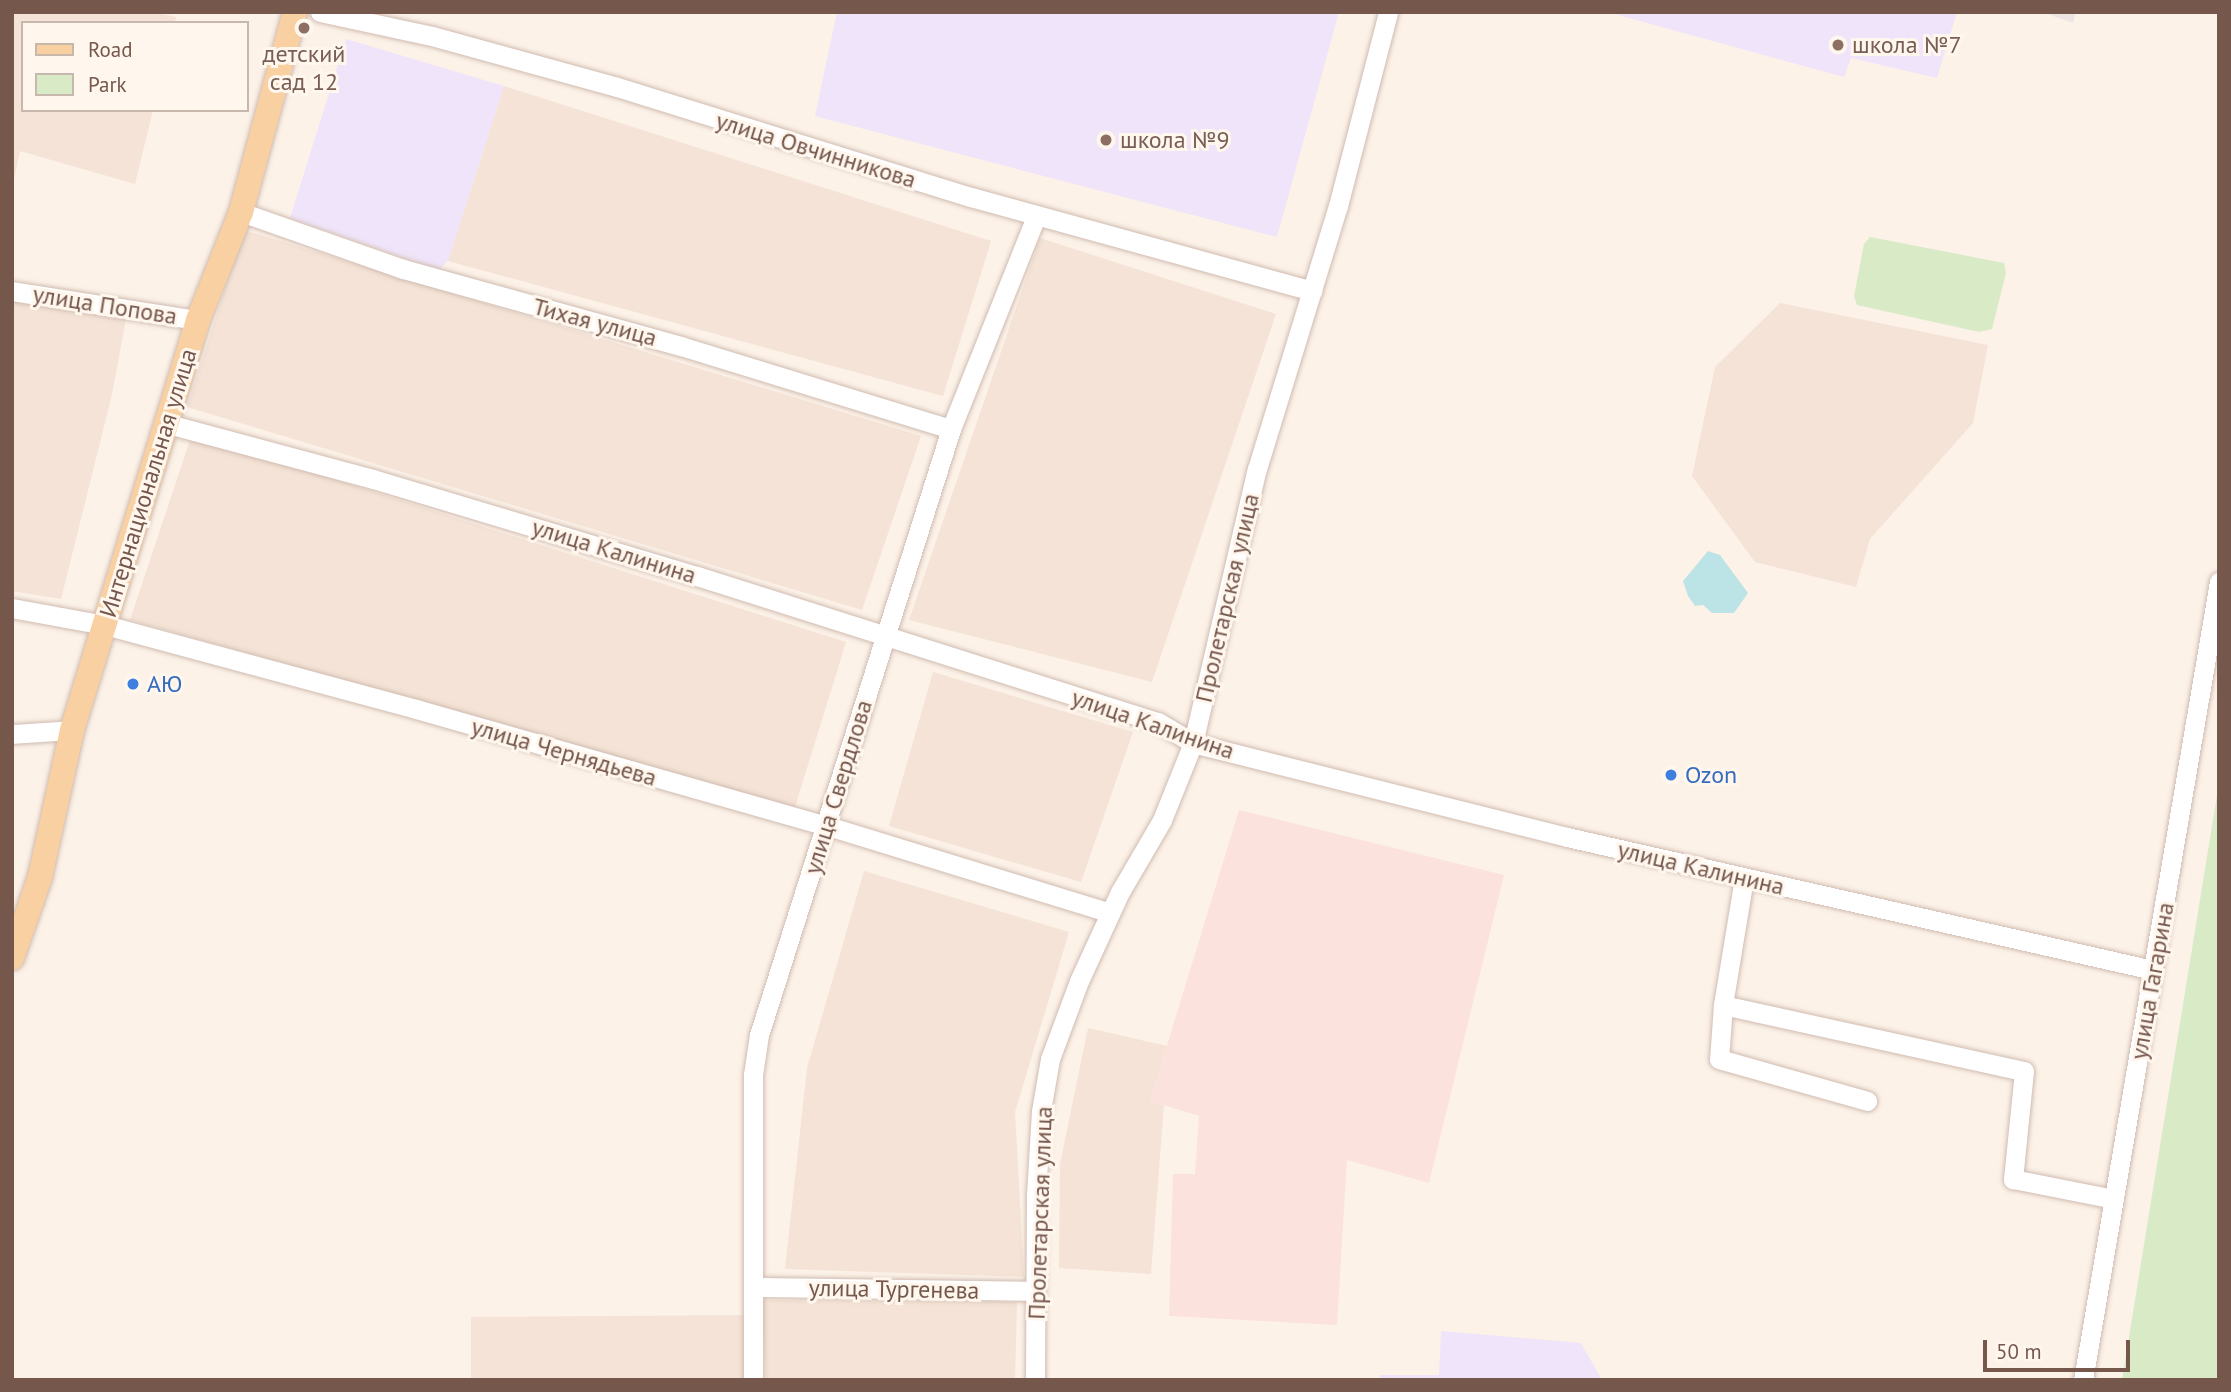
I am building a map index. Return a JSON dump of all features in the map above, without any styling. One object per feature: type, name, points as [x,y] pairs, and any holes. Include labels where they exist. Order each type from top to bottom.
[{"type":"main road","name":"Интернациональная улица","points":[[12,958],[40,877],[72,730],[198,320],[241,212],[295,12]]},
{"type":"street","name":"улица Овчинникова","points":[[320,12],[432,36],[617,88],[1036,216],[1312,291]]},
{"type":"street","name":"Пролетарская улица","points":[[1035,1380],[1041,1111],[1051,1059],[1110,913],[1162,820],[1193,743],[1257,469],[1312,291],[1388,12]]},
{"type":"street","name":"Тихая улица","points":[[241,212],[403,269],[681,346],[951,429]]},
{"type":"street","name":"улица Свердлова","points":[[753,1380],[755,1054],[828,827],[882,636],[951,429],[1036,216]]},
{"type":"street","name":"улица Попова","points":[[12,290],[198,320]]},
{"type":"street","name":"улица Калинина","points":[[168,424],[373,479],[882,636],[1158,722],[1193,743],[1744,878],[2153,970]]},
{"type":"street","name":"улица Гагарина","points":[[2083,1380],[2219,582]]},
{"type":"street","name":"улица Чернядьева","points":[[12,608],[105,625],[828,827],[1110,913]]},
{"type":"street","points":[[12,734],[72,730]]},
{"type":"street","points":[[1744,878],[1723,1005],[1719,1059],[1867,1101]]},
{"type":"street","points":[[1723,1005],[2024,1071],[2013,1179],[2114,1199]]},
{"type":"street","name":"улица Тургенева","points":[[754,1287],[1035,1291]]},
{"type":"shaded area","points":[[12,12],[153,12],[176,17],[175,21],[21,21],[21,112],[153,112],[135,184],[20,151],[12,189]]},
{"type":"shaded area","name":"школа №9","points":[[837,12],[1339,12],[1277,237],[815,116]]},
{"type":"shaded area","name":"школа №7","points":[[1607,12],[1957,12],[1937,78],[1851,58],[1844,77]]},
{"type":"shaded area","points":[[2042,12],[2076,12],[2073,23]]},
{"type":"shaded area","points":[[346,39],[504,86],[448,261],[439,270],[290,218]]},
{"type":"shaded area","points":[[504,86],[991,241],[943,396],[448,261]]},
{"type":"shaded area","points":[[244,230],[921,436],[862,610],[187,407]]},
{"type":"shaded area","points":[[1040,238],[1276,314],[1152,682],[909,620]]},
{"type":"shaded area","points":[[12,301],[126,319],[112,394],[61,599],[12,591]]},
{"type":"shaded area","points":[[1780,303],[1988,345],[1973,423],[1870,539],[1856,587],[1755,562],[1692,476],[1715,367]]},
{"type":"shaded area","points":[[192,434],[846,642],[795,807],[130,620]]},
{"type":"shaded area","points":[[933,672],[1133,732],[1081,882],[889,826]]},
{"type":"shaded area","points":[[1239,810],[1504,875],[1429,1183],[1347,1160],[1337,1325],[1169,1316],[1173,1174],[1195,1174],[1199,1116],[1150,1101]]},
{"type":"shaded area","points":[[864,871],[1069,932],[1015,1112],[1024,1277],[785,1269],[807,1068]]},
{"type":"shaded area","points":[[1088,1028],[1167,1046],[1150,1101],[1164,1105],[1151,1274],[1059,1268],[1060,1164]]},
{"type":"shaded area","points":[[762,1300],[1017,1302],[1015,1380],[766,1380]]},
{"type":"shaded area","points":[[744,1315],[744,1380],[471,1380],[471,1317]]},
{"type":"shaded area","points":[[1441,1331],[1581,1343],[1602,1380],[1379,1380],[1380,1375],[1439,1375]]},
{"type":"green space","points":[[1870,237],[2004,263],[2006,273],[1992,329],[1979,332],[1857,305],[1854,296],[1864,244]]},
{"type":"green space","points":[[2219,783],[2219,1380],[2122,1380]]},
{"type":"water","points":[[1708,551],[1720,555],[1748,593],[1734,613],[1712,613],[1703,605],[1695,606],[1688,596],[1683,581]]},
{"type":"place","name":"детский сад 12","points":[[304,28]]},
{"type":"place","name":"школа №7","points":[[1838,45]]},
{"type":"place","name":"школа №9","points":[[1106,140]]},
{"type":"place","name":"АЮ","points":[[133,684]]},
{"type":"place","name":"Ozon","points":[[1671,775]]}]
